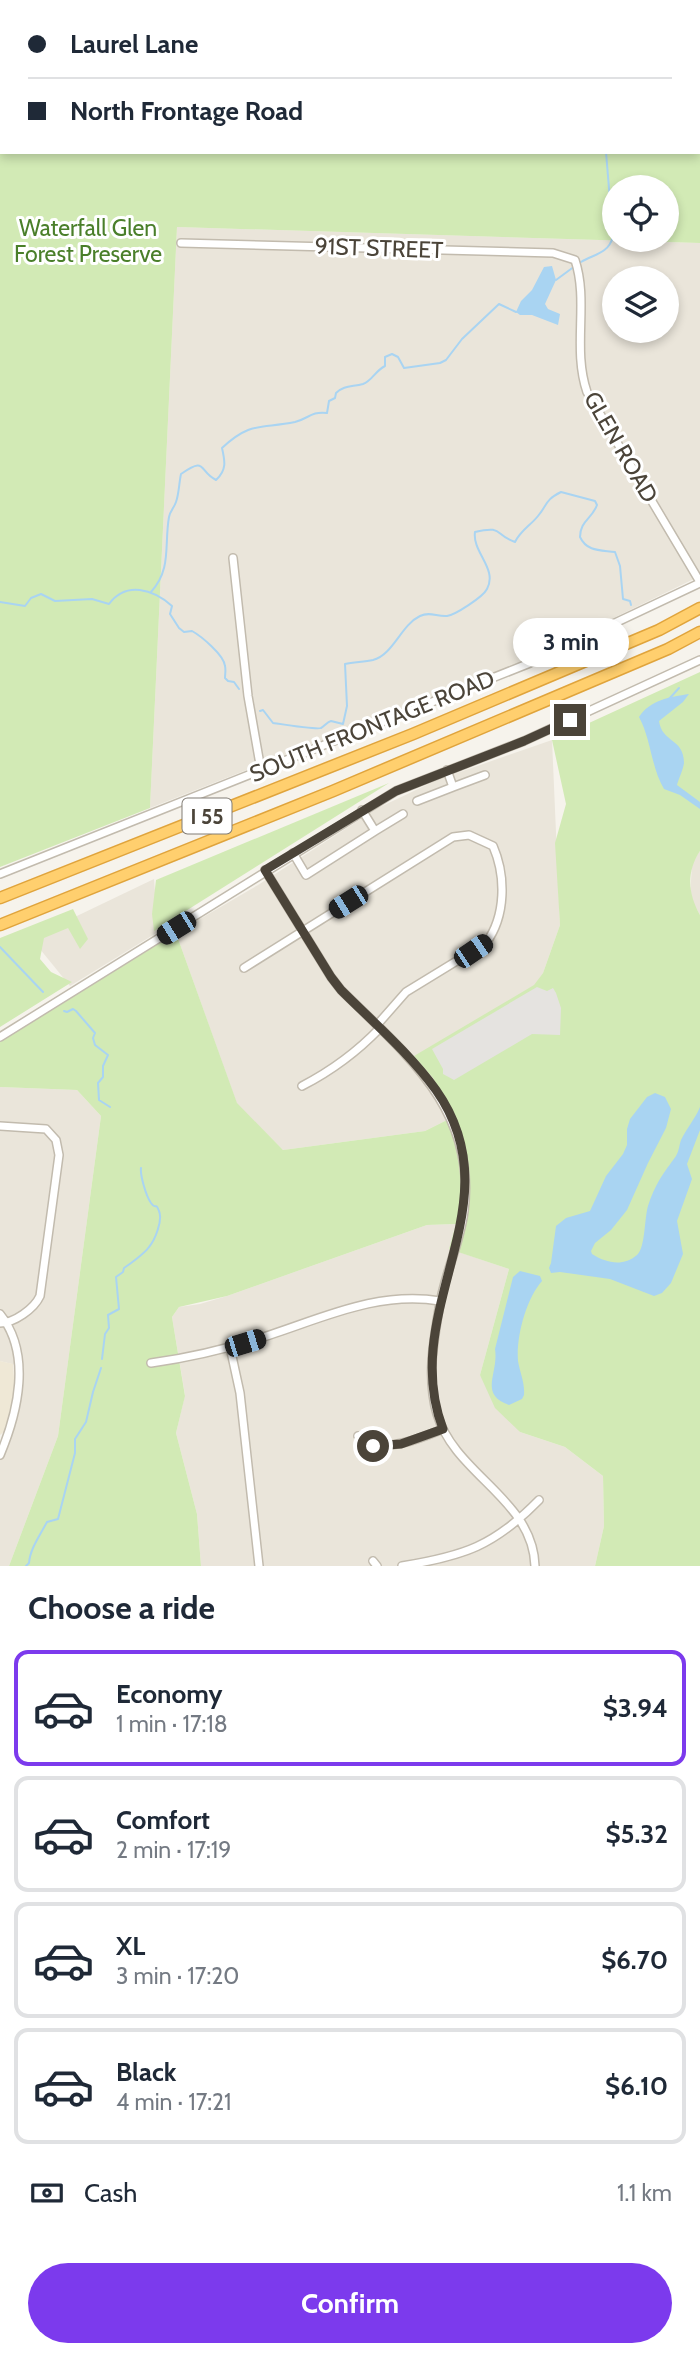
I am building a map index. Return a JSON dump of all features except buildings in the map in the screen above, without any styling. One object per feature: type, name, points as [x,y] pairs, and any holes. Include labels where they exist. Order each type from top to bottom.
[{"type":"highway","name":"I 55","points":[[0,898],[413,734],[659,630],[700,608]]},
{"type":"highway","name":"I 55","points":[[0,925],[333,791],[668,649],[700,632]]},
{"type":"street","name":"91ST STREET","points":[[181,243],[553,253],[575,260]]},
{"type":"street","name":"GLEN ROAD","points":[[575,260],[581,281],[580,358],[587,391],[700,582]]},
{"type":"street","points":[[233,558],[248,696],[261,770]]},
{"type":"street","name":"SOUTH FRONTAGE ROAD","points":[[0,874],[530,663],[700,582]]},
{"type":"street","points":[[0,1037],[396,791],[524,741],[700,660]]},
{"type":"street","points":[[447,770],[453,787]]},
{"type":"street","points":[[417,801],[485,775]]},
{"type":"street","points":[[362,810],[374,831]]},
{"type":"street","points":[[293,853],[306,875],[403,814]]},
{"type":"street","points":[[244,968],[440,844],[464,835],[478,837],[493,846],[501,869],[500,913],[497,926],[486,943],[406,992],[345,1061],[302,1086]]},
{"type":"street","points":[[265,870],[336,984],[419,1068],[436,1090],[461,1142],[466,1183],[464,1212],[440,1301],[431,1361],[432,1392],[443,1429],[459,1455],[521,1519],[530,1538],[535,1566]]},
{"type":"street","points":[[0,1126],[46,1129],[59,1147],[40,1296],[35,1305],[4,1323]]},
{"type":"street","points":[[151,1363],[230,1347],[377,1302],[404,1297],[440,1301]]},
{"type":"street","points":[[0,1314],[14,1338],[19,1366],[13,1416],[0,1455]]},
{"type":"street","points":[[230,1347],[240,1393],[259,1566]]},
{"type":"street","points":[[358,1436],[365,1444],[388,1446],[415,1440],[443,1429]]},
{"type":"street","points":[[402,1566],[456,1556],[491,1541],[521,1519],[539,1500]]},
{"type":"shaded area","points":[[177,227],[602,240],[602,252],[679,252],[679,242],[700,243],[700,576],[531,658],[150,808]]},
{"type":"shaded area","points":[[552,740],[560,925],[543,973],[535,985],[425,1067],[455,1116],[425,1131],[283,1150],[237,1104],[176,933],[258,885],[378,808],[437,780]]},
{"type":"shaded area","points":[[700,851],[700,915],[690,898],[692,863]]},
{"type":"shaded area","points":[[154,879],[158,932],[70,986],[31,938]]},
{"type":"shaded area","points":[[537,987],[547,991],[553,988],[556,993],[561,1008],[560,1035],[532,1034],[454,1080],[443,1074],[432,1049]]},
{"type":"shaded area","points":[[0,1087],[77,1090],[101,1116],[58,1436],[9,1566],[0,1566],[0,1445],[8,1448],[19,1413],[24,1367],[0,1361]]},
{"type":"shaded area","points":[[457,1224],[450,1249],[509,1269],[480,1375],[520,1432],[565,1447],[603,1476],[604,1526],[595,1566],[201,1566],[197,1514],[176,1433],[185,1395],[172,1317],[179,1307],[227,1296],[427,1225]]},
{"type":"shaded area","points":[[0,1361],[13,1364],[15,1390],[5,1431],[0,1435]]},
{"type":"green space","name":"Waterfall Glen Forest Preserve","points":[[0,154],[700,154],[700,243],[679,242],[679,175],[602,175],[602,240],[177,227],[150,808],[0,867]]},
{"type":"green space","points":[[700,672],[700,851],[692,867],[690,883],[700,915],[700,1566],[595,1566],[604,1526],[603,1476],[565,1447],[520,1432],[495,1408],[480,1375],[509,1269],[449,1249],[456,1224],[427,1225],[227,1296],[179,1307],[172,1317],[185,1396],[176,1433],[197,1514],[201,1566],[9,1566],[58,1436],[101,1116],[77,1090],[0,1087],[0,1042],[176,933],[237,1103],[283,1150],[425,1131],[455,1116],[433,1078],[414,1056],[534,985],[543,973],[560,925],[555,843],[566,804],[552,740]]},
{"type":"green space","points":[[389,783],[154,931],[152,914],[156,880]]},
{"type":"green space","points":[[73,909],[88,939],[80,949],[68,928],[44,938],[40,959],[51,972],[72,982],[0,1027],[0,938]]},
{"type":"water","points":[[552,266],[556,280],[545,304],[548,309],[560,314],[558,325],[516,312],[544,267]]},
{"type":"water","points":[[689,694],[659,721],[664,733],[681,749],[683,755],[684,763],[677,785],[700,802],[700,809],[680,795],[664,789],[639,717],[655,703]]},
{"type":"water","points":[[655,1093],[665,1097],[671,1109],[666,1128],[627,1210],[611,1230],[595,1243],[591,1251],[597,1257],[614,1262],[626,1261],[637,1255],[642,1245],[647,1208],[652,1195],[676,1156],[681,1140],[700,1107],[700,1130],[687,1164],[692,1179],[677,1221],[683,1254],[671,1283],[662,1293],[654,1296],[610,1279],[551,1273],[549,1268],[556,1226],[566,1218],[590,1211],[606,1176],[627,1145],[630,1119],[647,1097]]},
{"type":"water","points":[[520,1271],[540,1276],[542,1281],[527,1308],[519,1341],[518,1361],[524,1395],[522,1399],[509,1405],[494,1395],[492,1382],[495,1349],[513,1277]]},
{"type":"waterway","points":[[581,262],[608,247],[613,237],[606,154]]},
{"type":"waterway","points":[[556,280],[575,266]]},
{"type":"waterway","points":[[151,592],[165,566],[169,517],[177,499],[181,474],[199,466],[216,480],[224,465],[222,448],[232,439],[249,430],[327,413],[329,401],[335,398],[339,390],[369,381],[385,366],[385,357],[392,354],[398,357],[404,368],[440,363],[446,360],[462,339],[499,304],[516,312]]},
{"type":"waterway","points":[[260,711],[263,710],[273,723],[306,728],[321,728],[331,721],[343,724],[347,706],[345,664],[380,657],[413,620],[427,614],[451,615],[480,596],[490,582],[487,567],[477,547],[475,532],[495,530],[515,542],[549,500],[561,492],[595,501],[597,505],[582,527],[580,537],[590,548],[615,552],[620,566],[623,599],[630,601],[631,605]]},
{"type":"waterway","points":[[0,602],[25,606],[31,598],[41,594],[55,601],[92,599],[109,604],[123,592],[131,590],[157,595],[172,606],[170,614],[179,628],[184,632],[192,631],[216,651],[224,662],[225,678],[234,682],[239,689]]},
{"type":"waterway","points":[[669,699],[679,688]]},
{"type":"waterway","points":[[0,947],[43,992]]},
{"type":"waterway","points":[[64,1011],[76,1011],[95,1033],[95,1045],[108,1055],[103,1066],[103,1077],[98,1083],[99,1100],[110,1107]]},
{"type":"waterway","points":[[102,1359],[105,1334],[109,1328],[108,1315],[119,1309],[116,1277],[147,1249],[154,1240],[159,1224],[159,1211],[147,1196],[141,1168]]},
{"type":"waterway","points":[[26,1566],[47,1522],[58,1519],[75,1453],[75,1439],[86,1422],[101,1368]]},
{"type":"route","points":[[373,1446],[401,1444],[443,1429],[432,1392],[431,1361],[440,1301],[463,1220],[466,1183],[461,1142],[436,1090],[419,1068],[341,990],[265,870],[396,791],[570,720]]}]
